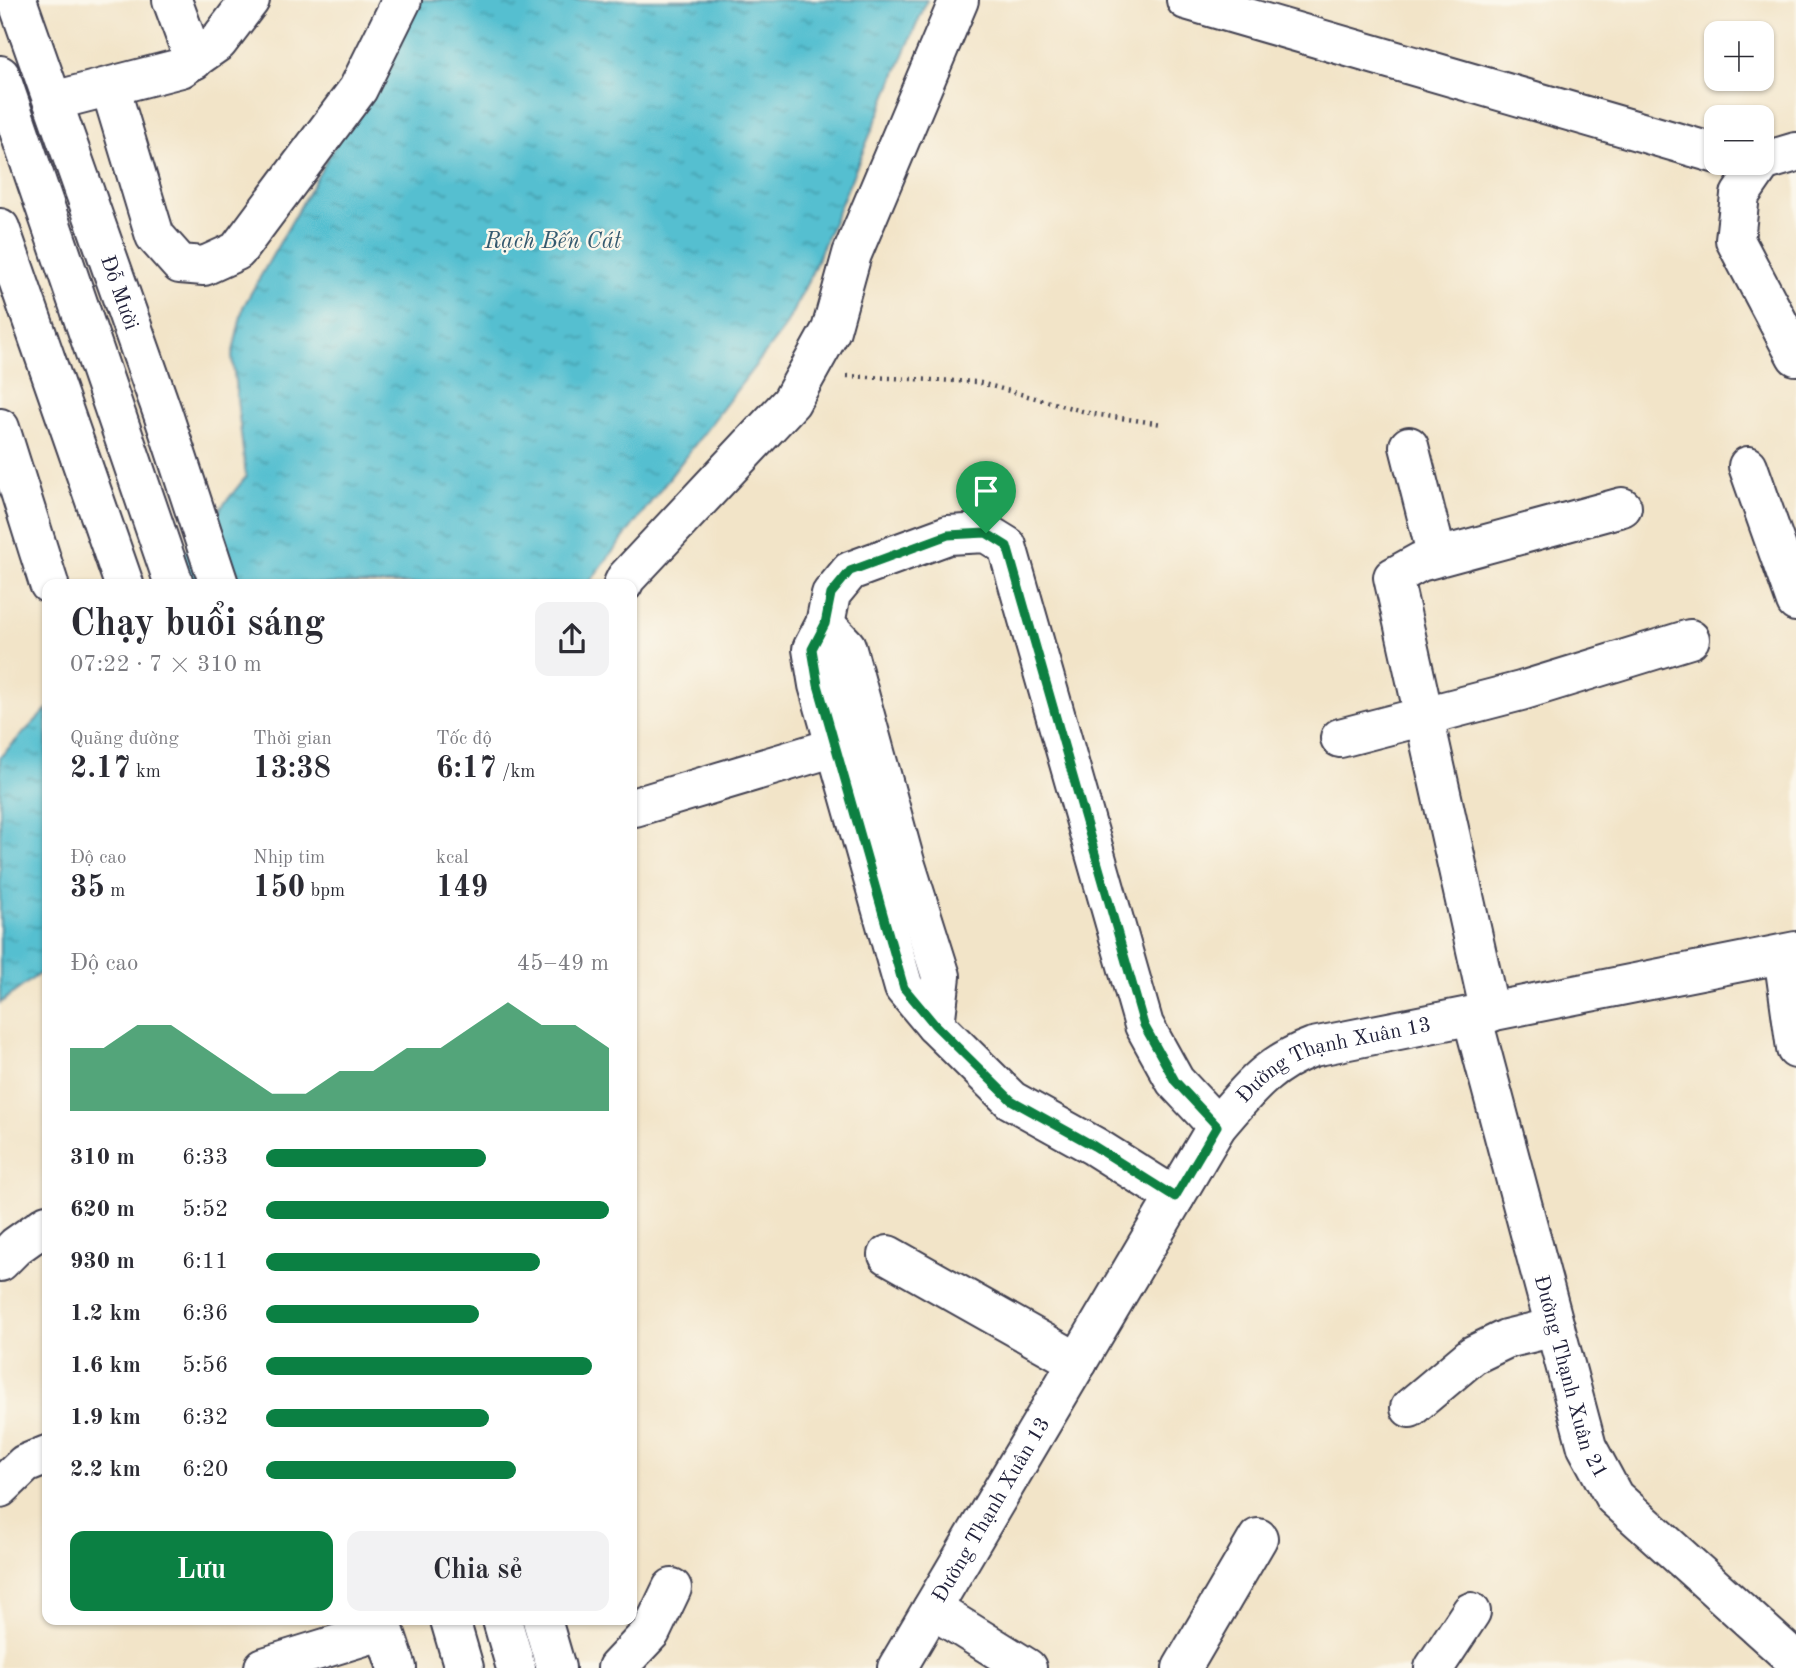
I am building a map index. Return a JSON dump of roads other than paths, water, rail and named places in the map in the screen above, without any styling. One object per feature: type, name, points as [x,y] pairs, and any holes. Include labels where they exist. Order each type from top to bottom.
[{"type":"main road","name":"Đỗ Mười","points":[[17,0],[163,414],[217,579]]},
{"type":"main road","points":[[172,0],[194,60]]},
{"type":"main road","points":[[53,101],[181,68],[218,43],[250,0]]},
{"type":"main road","points":[[110,86],[155,236],[180,264],[204,267],[237,251],[358,89],[402,0]]},
{"type":"main road","points":[[626,579],[791,402],[831,330],[852,254],[959,0]]},
{"type":"main road","points":[[1186,0],[1704,150]]},
{"type":"main road","name":"Đỗ Mười","points":[[0,75],[172,579]]},
{"type":"main road","points":[[1774,158],[1796,152]]},
{"type":"main road","points":[[1753,175],[1740,195],[1735,240],[1796,356]]},
{"type":"main road","points":[[0,228],[122,579]]},
{"type":"main road","points":[[6,445],[47,579]]},
{"type":"main road","points":[[1409,446],[1437,557],[1622,507]]},
{"type":"main road","points":[[1748,466],[1796,602]]},
{"type":"main road","points":[[1175,1197],[1094,1146],[1011,1100],[935,1025],[904,988],[853,742],[818,685],[812,649],[825,624],[831,594],[850,571],[948,535],[986,533],[1007,546],[1144,1025],[1175,1081],[1217,1126]]},
{"type":"main road","name":"Đường Thạnh Xuân 21","points":[[1437,557],[1420,562],[1393,578],[1481,1014],[1555,1327],[1587,1447],[1614,1497],[1796,1661]]},
{"type":"main road","points":[[1340,738],[1423,718],[1689,639]]},
{"type":"main road","points":[[637,806],[853,742]]},
{"type":"main road","points":[[1790,952],[1796,1049]]},
{"type":"main road","name":"Đường Thạnh Xuân 13","points":[[897,1668],[1217,1126],[1262,1074],[1286,1057],[1313,1047],[1790,952]]},
{"type":"main road","points":[[0,1262],[16,1246],[42,1228]]},
{"type":"main road","points":[[888,1255],[1079,1362]]},
{"type":"main road","points":[[1410,1408],[1473,1355],[1506,1339],[1555,1327]]},
{"type":"main road","points":[[0,1488],[25,1464],[42,1457]]},
{"type":"main road","points":[[1182,1668],[1258,1538]]},
{"type":"main road","points":[[617,1668],[651,1632],[672,1588]]},
{"type":"main road","points":[[932,1609],[1027,1668]]},
{"type":"main road","points":[[1434,1668],[1471,1612]]},
{"type":"main road","points":[[264,1667],[383,1625],[397,1668]]},
{"type":"main road","points":[[451,1625],[464,1668]]},
{"type":"main road","points":[[503,1625],[516,1668]]},
{"type":"main road","points":[[543,1625],[556,1668]]},
{"type":"water","name":"Rạch Bến Cát","points":[[418,0],[927,0],[810,277],[785,327],[592,579],[163,579],[246,477],[232,356],[243,307]]},
{"type":"water","points":[[42,714],[42,972],[0,1003],[0,757]]}]
